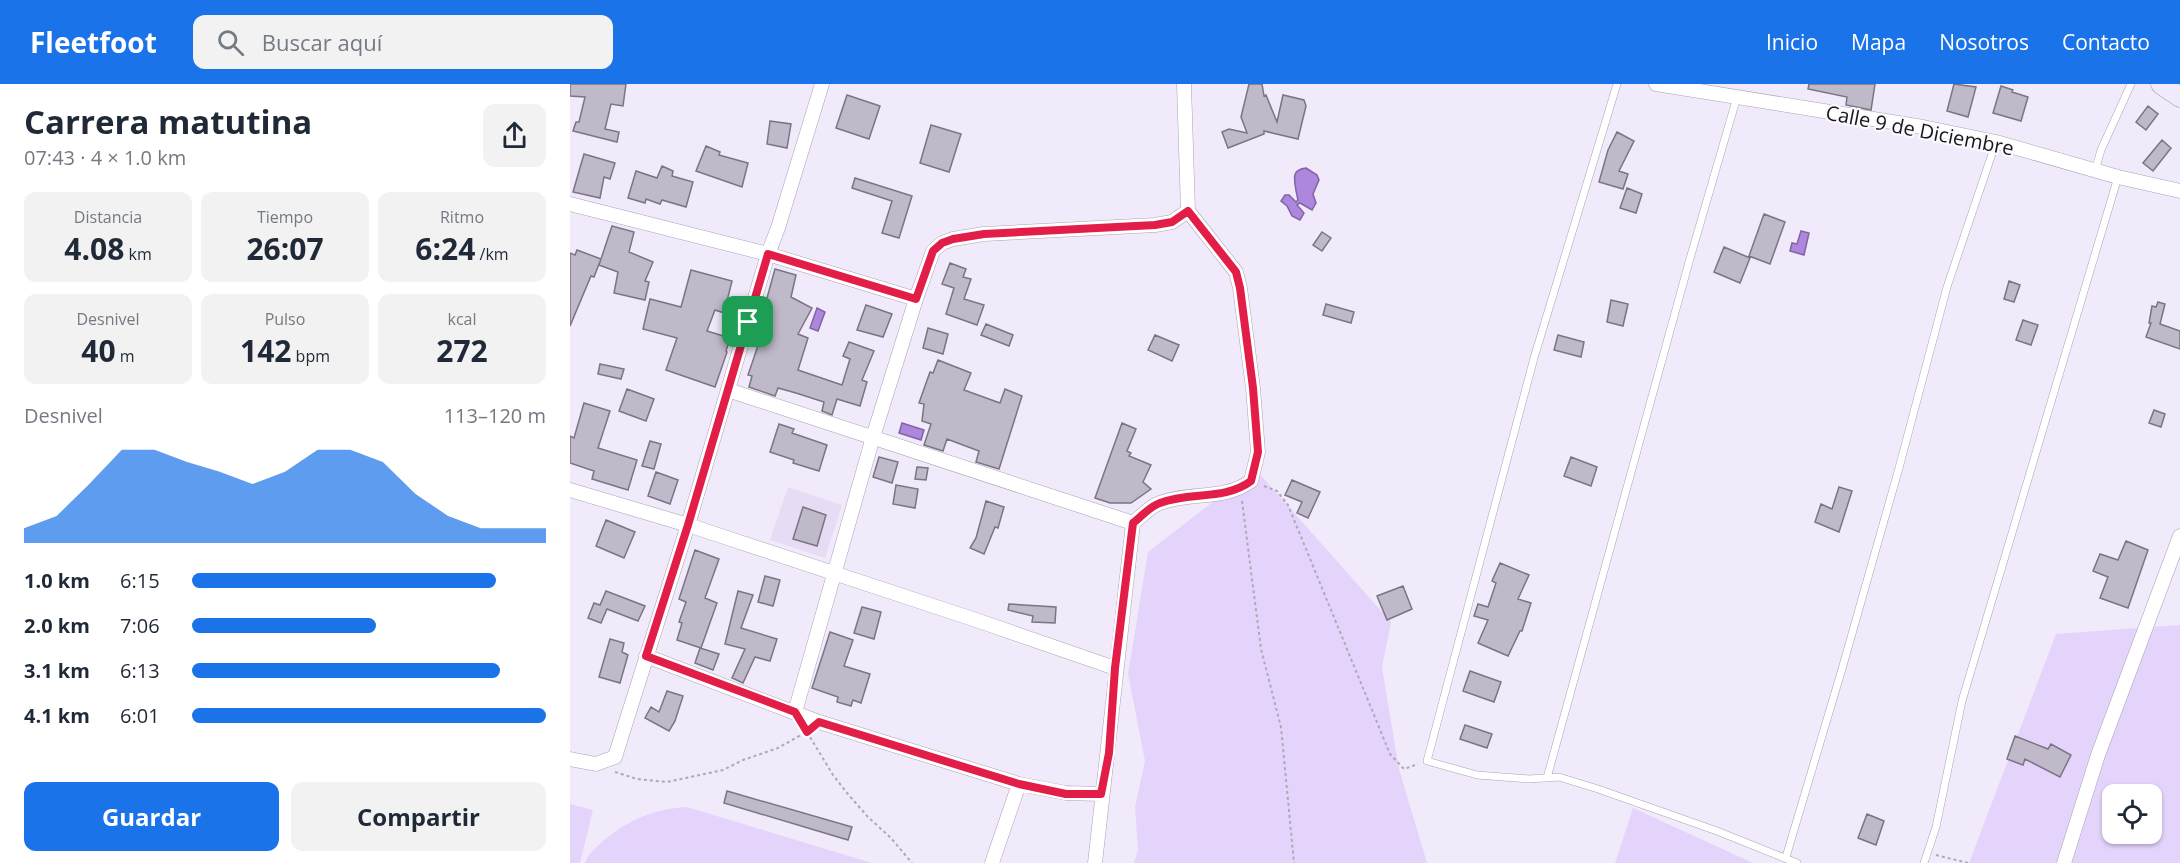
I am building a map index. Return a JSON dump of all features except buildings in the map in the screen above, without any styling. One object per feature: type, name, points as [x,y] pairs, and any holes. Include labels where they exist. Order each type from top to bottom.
[{"type":"street","points":[[570,759],[596,764],[615,757],[822,84]]},
{"type":"street","points":[[1095,863],[1133,523],[1158,503],[1190,496],[1223,494],[1246,485],[1258,452],[1253,388],[1236,272],[1188,211],[1184,84]]},
{"type":"street","name":"Calle 9 de Diciembre","points":[[1656,84],[1682,86],[1923,127],[1996,142],[2180,192]]},
{"type":"street","points":[[2161,84],[2180,97]]},
{"type":"street","points":[[570,204],[768,254],[916,299]]},
{"type":"street","points":[[795,712],[873,437],[933,251],[942,243],[953,239],[984,234],[1155,225],[1172,222],[1188,211]]},
{"type":"street","points":[[728,390],[1133,523]]},
{"type":"street","points":[[570,490],[688,525],[1115,668]]},
{"type":"street","points":[[2064,863],[2098,755],[2180,536]]},
{"type":"street","points":[[646,656],[819,722],[1019,784],[1066,794],[1101,794]]},
{"type":"street","points":[[992,863],[1019,784]]},
{"type":"lane","points":[[1617,84],[1534,358],[1427,762],[1477,775],[1559,777],[1598,789],[1797,863]]},
{"type":"lane","points":[[2096,171],[2101,150],[2131,84]]},
{"type":"lane","points":[[1546,778],[1737,97]]},
{"type":"lane","points":[[1786,857],[1849,647],[1947,287],[1996,142]]},
{"type":"lane","points":[[1924,863],[1936,827],[1962,701],[2118,177]]},
{"type":"path","points":[[1294,863],[1281,727],[1261,649],[1248,563],[1246,485],[1276,491],[1288,505],[1390,754],[1404,769],[1427,762]]},
{"type":"path","points":[[596,764],[637,779],[668,782],[723,770],[743,760],[778,748],[807,732],[819,722]]},
{"type":"path","points":[[807,732],[833,775],[868,817],[891,838],[912,863]]},
{"type":"path","points":[[1927,853],[1968,863]]},
{"type":"shaded area","points":[[1306,168],[1317,175],[1319,180],[1313,194],[1316,203],[1312,210],[1300,203],[1297,205],[1304,213],[1300,220],[1292,216],[1287,206],[1281,201],[1285,195],[1289,195],[1296,202],[1298,200],[1295,176],[1298,171]]},
{"type":"shaded area","points":[[1801,231],[1809,233],[1804,255],[1790,251],[1792,243],[1797,244]]},
{"type":"shaded area","points":[[817,308],[825,312],[818,331],[810,328]]},
{"type":"shaded area","points":[[902,423],[924,430],[921,440],[899,433]]},
{"type":"shaded area","points":[[1257,471],[1391,622],[1382,667],[1399,769],[1427,863],[1134,863],[1138,850],[1135,807],[1145,761],[1128,674],[1148,552],[1223,494]]},
{"type":"shaded area","points":[[788,487],[842,505],[825,558],[770,540]]},
{"type":"shaded area","points":[[2180,625],[2180,863],[1969,863],[2056,634]]},
{"type":"shaded area","points":[[570,804],[593,810],[580,863],[570,863]]},
{"type":"shaded area","points":[[687,807],[872,863],[585,863],[600,844],[631,822],[663,810]]},
{"type":"shaded area","points":[[1633,808],[1753,863],[1615,863]]},
{"type":"route","points":[[1188,211],[1236,272],[1253,388],[1258,452],[1251,481],[1241,489],[1223,494],[1200,495],[1158,503],[1133,523],[1115,668],[1109,753],[1101,794],[1066,794],[1019,784],[819,722],[807,732],[795,712],[646,656],[688,525],[748,322],[768,254],[916,299],[933,251],[942,243],[953,239],[984,234],[1155,225],[1172,222],[1188,211]]}]
